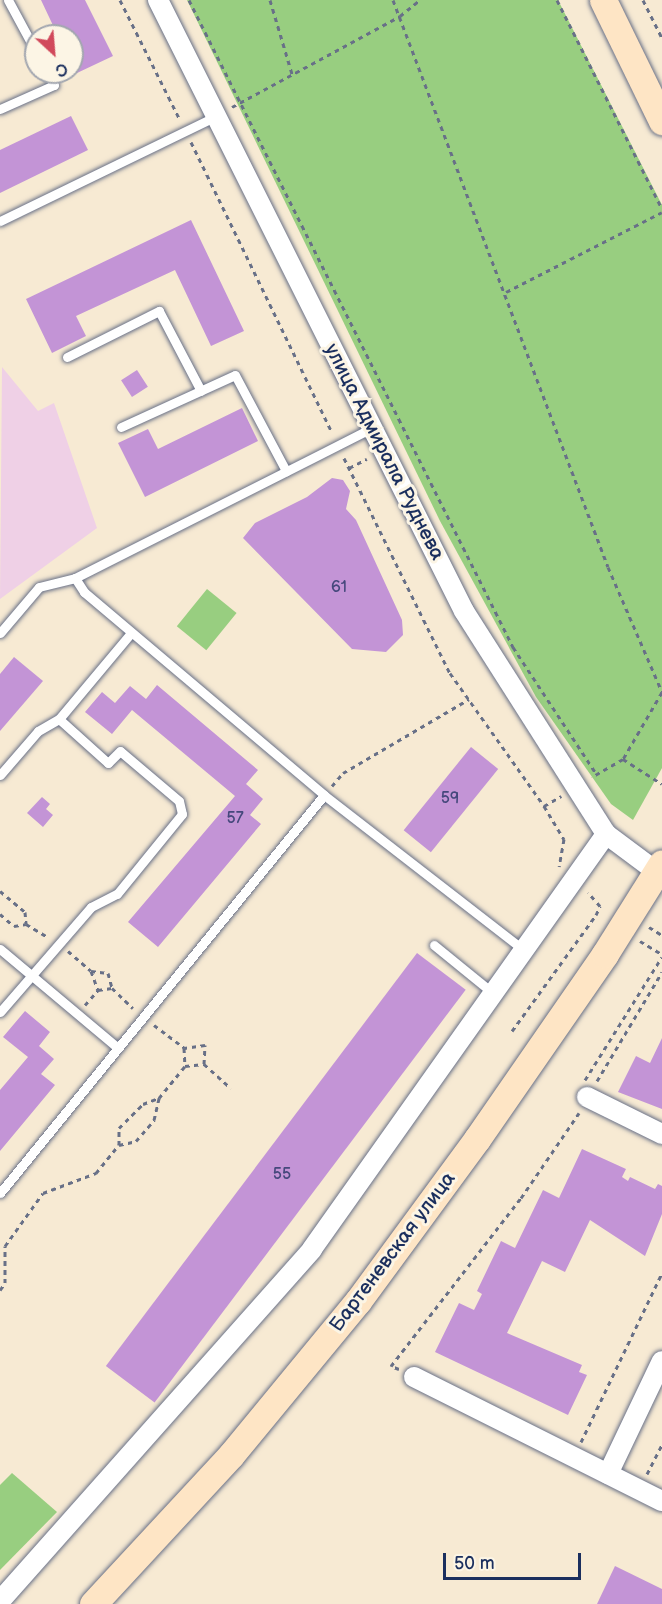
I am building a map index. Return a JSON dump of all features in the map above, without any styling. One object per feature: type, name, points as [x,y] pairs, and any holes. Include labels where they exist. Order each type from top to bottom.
[{"type":"main road","points":[[603,0],[662,121]]},
{"type":"main road","name":"Бартеневская улица","points":[[93,1604],[231,1455],[358,1301],[477,1139],[605,954],[659,867]]},
{"type":"street","name":"улица Адмирала Руднева","points":[[159,0],[464,611],[606,834],[659,867]]},
{"type":"street","points":[[0,1601],[312,1250],[606,834]]},
{"type":"street","points":[[584,1092],[662,1134]]},
{"type":"street","points":[[608,1474],[662,1361]]},
{"type":"street","points":[[414,1377],[662,1501]]},
{"type":"lane","points":[[8,0],[24,30]]},
{"type":"lane","points":[[0,109],[54,86],[53,84]]},
{"type":"lane","points":[[0,221],[216,116]]},
{"type":"lane","points":[[67,357],[159,311],[201,391]]},
{"type":"lane","points":[[121,427],[235,375],[286,471]]},
{"type":"lane","points":[[0,633],[39,588],[75,578],[372,428]]},
{"type":"lane","points":[[75,578],[84,591],[131,633],[324,795],[525,951]]},
{"type":"lane","points":[[0,775],[38,731],[59,719],[131,633]]},
{"type":"lane","points":[[0,1012],[91,907],[117,894],[182,814],[179,801],[120,751],[108,763],[59,719]]},
{"type":"lane","points":[[0,1193],[324,795]]},
{"type":"lane","points":[[434,945],[494,994]]},
{"type":"lane","points":[[0,949],[117,1048]]},
{"type":"path","points":[[120,0],[450,673],[544,806],[564,839],[558,870],[600,906],[512,1031]]},
{"type":"path","points":[[189,0],[513,647],[597,775]]},
{"type":"path","points":[[270,0],[292,74]]},
{"type":"path","points":[[393,0],[506,292],[608,567],[662,692],[623,759],[544,806]]},
{"type":"path","points":[[216,116],[400,16],[420,0]]},
{"type":"path","points":[[506,292],[662,211],[557,0]]},
{"type":"path","points":[[643,0],[662,38]]},
{"type":"path","points":[[324,795],[343,773],[469,699]]},
{"type":"path","points":[[623,759],[662,784]]},
{"type":"path","points":[[0,891],[25,912],[26,924]]},
{"type":"path","points":[[0,914],[14,926],[26,924],[59,943],[91,970],[108,973],[112,988],[143,1017],[184,1048],[205,1045],[204,1064]]},
{"type":"path","points":[[649,927],[662,935]]},
{"type":"path","points":[[414,1377],[391,1366],[552,1155],[584,1092],[662,957]]},
{"type":"path","points":[[91,970],[98,990],[112,988]]},
{"type":"path","points":[[584,1092],[662,972]]},
{"type":"path","points":[[119,1144],[136,1141],[154,1120],[159,1098],[185,1066],[184,1048]]},
{"type":"path","points":[[185,1066],[204,1064],[231,1088]]},
{"type":"path","points":[[0,1290],[5,1283],[4,1246],[43,1193],[96,1173],[119,1144],[119,1128],[143,1104],[159,1098]]},
{"type":"path","points":[[573,1457],[662,1273]]},
{"type":"path","points":[[640,1490],[662,1443]]},
{"type":"shaded area","points":[[2,367],[38,411],[54,403],[97,528],[0,599]]},
{"type":"green space","points":[[187,0],[558,0],[662,205],[662,768],[633,820],[611,804],[536,697],[440,521]]},
{"type":"green space","points":[[207,589],[237,613],[206,650],[177,626]]},
{"type":"green space","points":[[12,1473],[57,1512],[0,1570],[0,1485]]},
{"type":"building","points":[[41,0],[85,0],[113,56],[84,70],[84,24],[52,24]]},
{"type":"building","points":[[71,116],[88,150],[0,193],[0,150]]},
{"type":"building","points":[[191,220],[244,331],[211,346],[175,270],[76,316],[86,336],[52,353],[26,299]]},
{"type":"building","points":[[137,370],[148,387],[132,397],[121,380]]},
{"type":"building","points":[[242,408],[258,441],[145,497],[118,443],[148,429],[158,449]]},
{"type":"building","points":[[332,478],[343,480],[350,491],[346,509],[356,520],[402,620],[403,635],[386,652],[352,649],[243,538],[255,523],[307,497]]},
{"type":"building","points":[[14,657],[43,681],[0,731],[0,674]]},
{"type":"building","points":[[157,685],[258,770],[246,784],[263,799],[250,815],[261,824],[158,947],[128,922],[235,796],[132,710],[112,734],[85,712],[102,692],[115,703],[130,686],[146,699]]},
{"type":"building","points":[[471,747],[498,769],[431,852],[404,830]]},
{"type":"building","points":[[42,797],[50,804],[46,809],[53,815],[43,827],[27,813]]},
{"type":"building","points":[[417,953],[466,990],[155,1403],[106,1366]]},
{"type":"building","points":[[25,1011],[50,1032],[39,1046],[54,1059],[41,1074],[55,1085],[0,1151],[0,1090],[28,1057],[3,1037]]},
{"type":"building","points":[[662,1038],[662,1109],[618,1092],[636,1056],[650,1063]]},
{"type":"building","points":[[582,1149],[626,1169],[622,1177],[628,1181],[630,1177],[655,1189],[658,1184],[662,1186],[662,1214],[645,1256],[590,1220],[565,1272],[542,1261],[507,1333],[582,1365],[579,1372],[587,1375],[568,1415],[435,1352],[459,1303],[474,1310],[482,1294],[477,1291],[501,1241],[515,1248],[543,1190],[559,1198]]},
{"type":"building","points":[[615,1566],[662,1589],[662,1604],[597,1604]]}]
